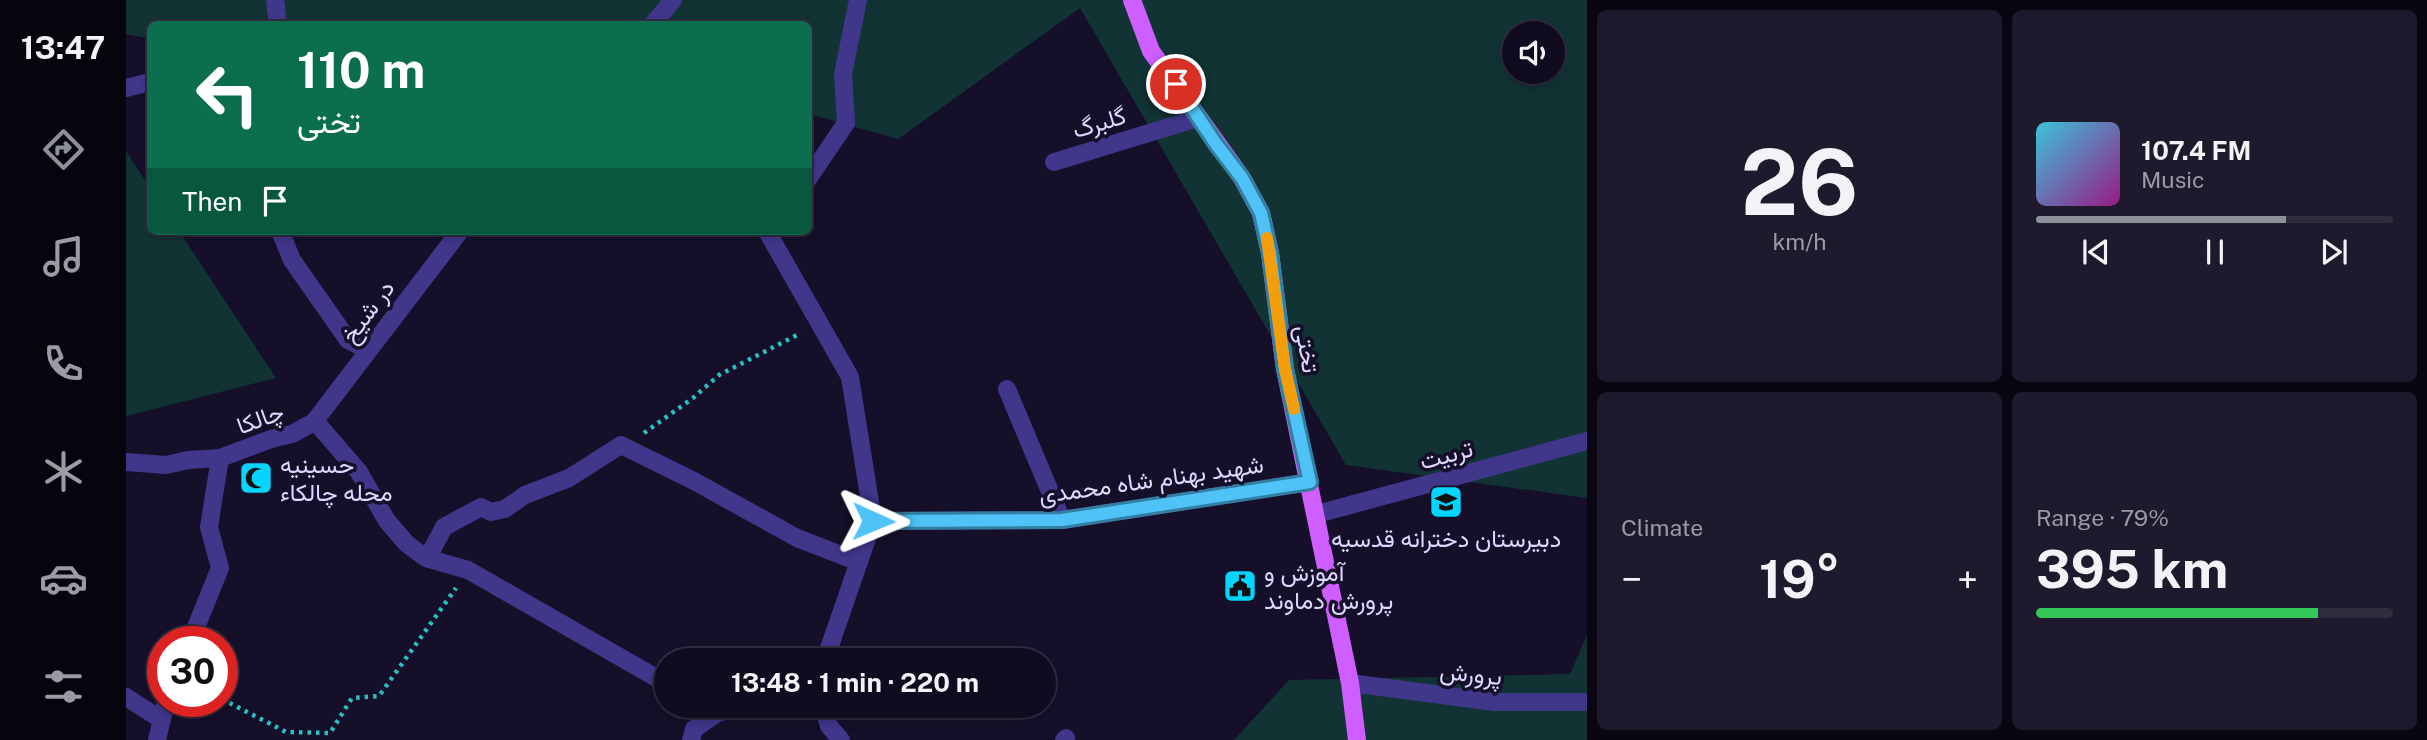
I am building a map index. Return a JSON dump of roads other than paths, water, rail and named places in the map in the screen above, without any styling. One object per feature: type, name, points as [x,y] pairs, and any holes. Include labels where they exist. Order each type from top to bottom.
[{"type":"main road","name":"تختی","points":[[1132,0],[1152,51],[1242,178],[1261,213],[1270,253],[1285,369],[1350,684],[1357,740]]},
{"type":"main road","name":"تختی","points":[[1143,0],[1152,51]]},
{"type":"main road","name":"تختی","points":[[1345,740],[1350,684]]},
{"type":"street","points":[[275,0],[278,21]]},
{"type":"street","points":[[656,21],[673,0]]},
{"type":"street","points":[[812,174],[846,124],[843,75],[858,0]]},
{"type":"street","points":[[126,88],[147,83]]},
{"type":"street","name":"گلبرگ","points":[[1054,162],[1198,118]]},
{"type":"street","points":[[282,235],[292,260],[348,340],[368,350]]},
{"type":"street","name":"در شیخ","points":[[315,421],[457,235]]},
{"type":"street","points":[[769,235],[850,377],[873,521],[829,648]]},
{"type":"street","points":[[1007,389],[1062,520]]},
{"type":"street","name":"چالکا","points":[[126,462],[166,466],[188,460],[220,458],[292,434],[315,421],[359,472],[387,521],[407,544],[428,557],[468,570],[654,677]]},
{"type":"street","name":"تربیت","points":[[1317,514],[1587,441]]},
{"type":"street","points":[[428,557],[444,527],[481,507],[491,512],[505,509],[525,495],[569,478],[621,445],[694,481],[797,538],[859,562]]},
{"type":"street","points":[[196,626],[220,568],[209,527],[220,458]]},
{"type":"street","name":"شهید بهنام شاه محمدی","points":[[873,521],[1062,520],[1310,482]]},
{"type":"street","name":"پرورش","points":[[1350,684],[1495,702],[1587,702]]},
{"type":"street","points":[[126,696],[162,720]]},
{"type":"street","points":[[157,740],[163,717]]},
{"type":"street","points":[[691,740],[694,729],[703,718]]},
{"type":"street","points":[[826,718],[829,726],[841,740]]},
{"type":"place","name":"حسینیه محله چالکاء","points":[[256,478]]},
{"type":"place","name":"دبیرستان دخترانه قدسیه","points":[[1446,502]]},
{"type":"place","name":"آموزش و پرورش دماوند","points":[[1240,586]]}]
